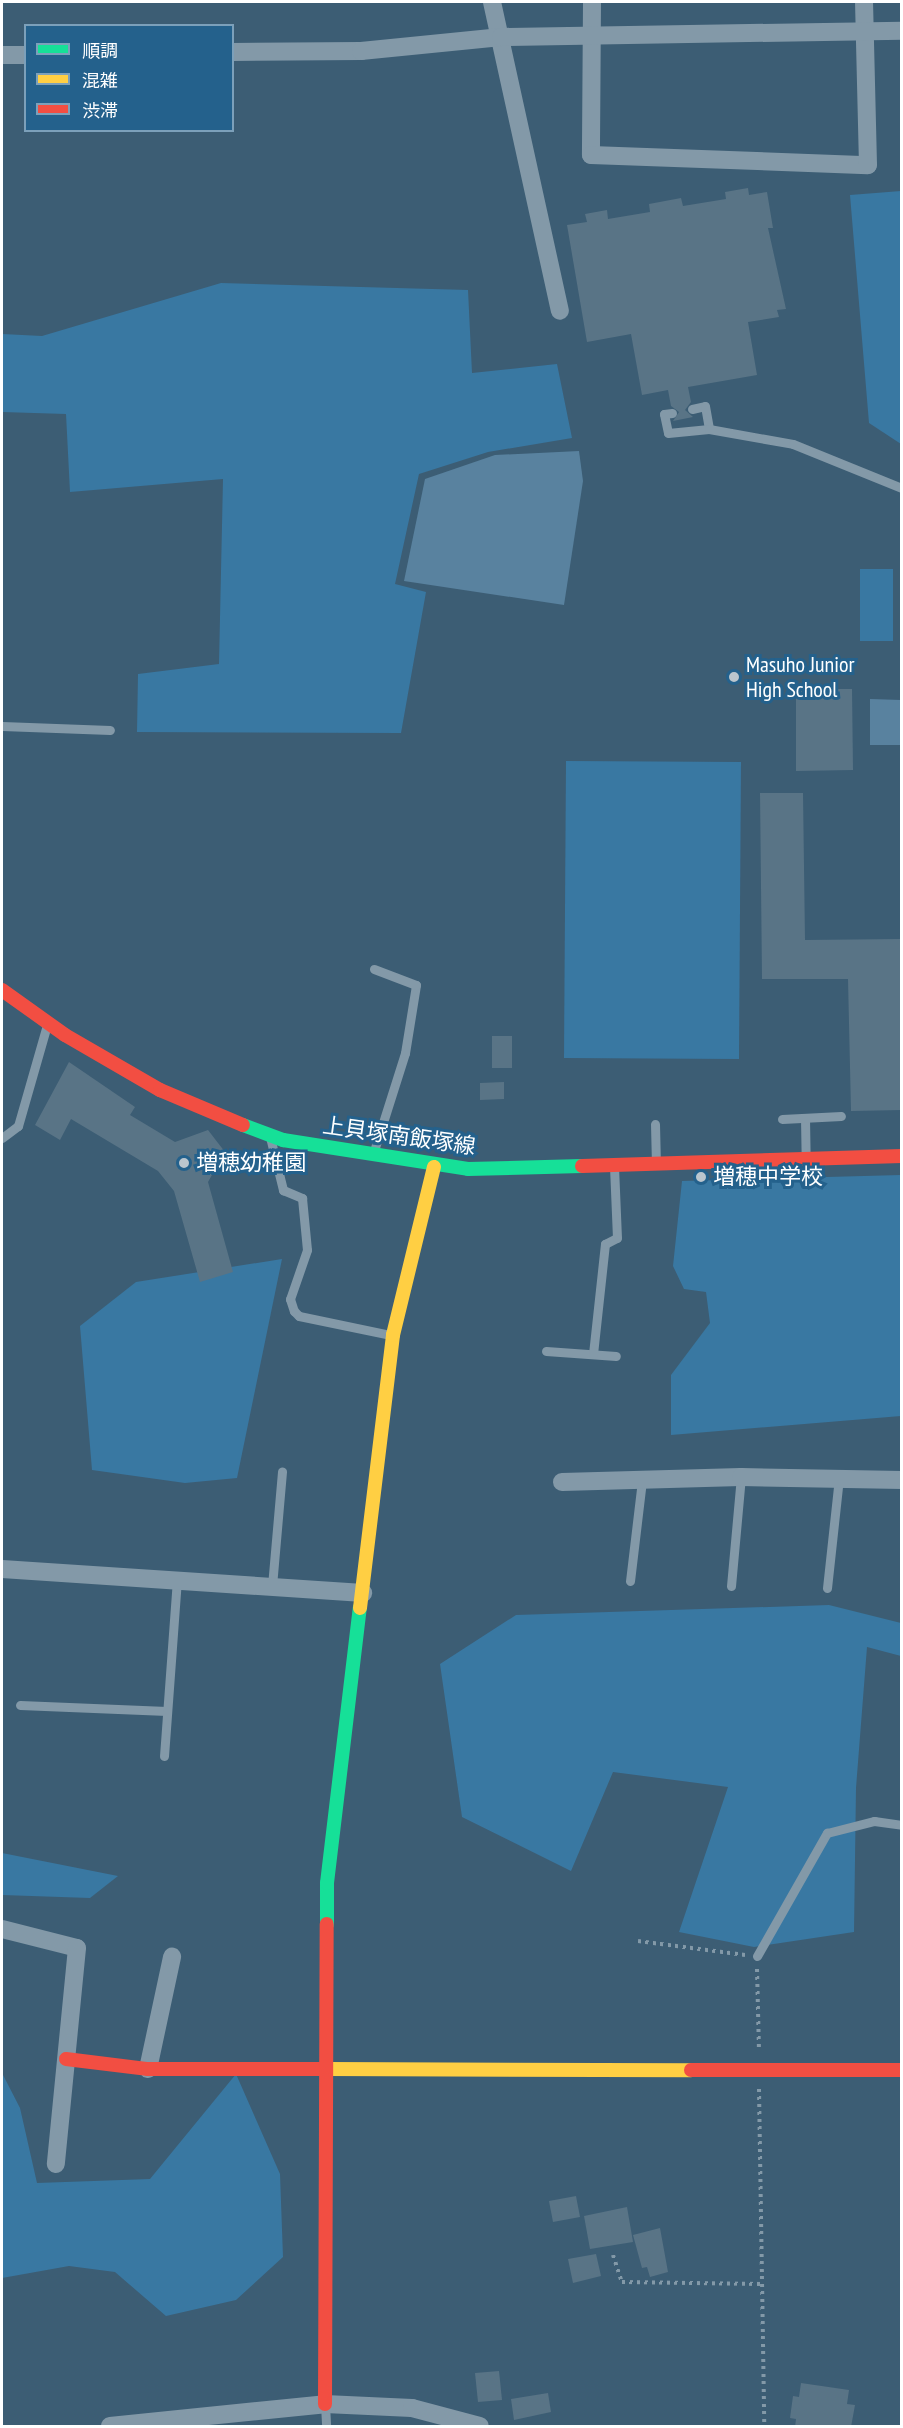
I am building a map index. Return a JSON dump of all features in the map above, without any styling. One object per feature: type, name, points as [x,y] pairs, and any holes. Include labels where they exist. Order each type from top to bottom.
[{"type":"street","points":[[492,2],[560,311]]},
{"type":"street","points":[[592,2],[591,155],[868,165],[864,2]]},
{"type":"street","points":[[234,52],[361,51],[501,38],[902,31]]},
{"type":"street","points":[[2,55],[24,55]]},
{"type":"street","name":"上貝塚南飯塚線","points":[[2,990],[48,1022],[160,1090],[269,1135],[373,1156],[434,1167],[657,1166],[902,1156]]},
{"type":"street","points":[[325,2404],[324,2071],[327,1883],[393,1335],[434,1167]]},
{"type":"street","points":[[562,1482],[741,1477],[902,1480]]},
{"type":"street","points":[[2,1569],[363,1593]]},
{"type":"street","points":[[2,1929],[77,1948],[56,2164]]},
{"type":"street","points":[[148,2069],[172,1957]]},
{"type":"street","points":[[66,2059],[148,2069],[902,2070]]},
{"type":"street","points":[[110,2427],[325,2404],[412,2408],[480,2427]]},
{"type":"lane","points":[[692,409],[705,406],[709,429]]},
{"type":"lane","points":[[672,412],[664,414],[668,433],[709,429],[807,448],[902,489]]},
{"type":"lane","points":[[2,726],[110,730]]},
{"type":"lane","points":[[373,1156],[405,1053],[416,985],[374,969]]},
{"type":"lane","points":[[2,1138],[18,1126],[48,1022]]},
{"type":"lane","points":[[782,1119],[841,1116]]},
{"type":"lane","points":[[805,1118],[806,1159]]},
{"type":"lane","points":[[655,1124],[657,1166]]},
{"type":"lane","points":[[269,1135],[283,1190],[302,1198],[307,1250],[290,1299],[294,1311],[299,1316],[393,1335]]},
{"type":"lane","points":[[593,1354],[605,1244],[617,1238],[614,1166]]},
{"type":"lane","points":[[546,1351],[616,1356]]},
{"type":"lane","points":[[272,1586],[282,1471]]},
{"type":"lane","points":[[731,1586],[741,1477]]},
{"type":"lane","points":[[827,1588],[839,1478]]},
{"type":"lane","points":[[630,1581],[642,1480]]},
{"type":"lane","points":[[164,1756],[177,1580]]},
{"type":"lane","points":[[20,1705],[167,1711]]},
{"type":"lane","points":[[757,1956],[826,1833],[874,1821],[902,1825]]},
{"type":"lane","points":[[325,2404],[326,2427]]},
{"type":"path","points":[[638,1941],[757,1956],[764,2427]]},
{"type":"path","points":[[613,2255],[622,2282],[762,2284]]},
{"type":"shaded area","points":[[902,191],[901,444],[869,423],[850,195]]},
{"type":"shaded area","points":[[221,283],[468,290],[472,373],[557,364],[572,438],[488,452],[419,474],[395,584],[426,592],[401,733],[137,732],[138,674],[219,664],[223,479],[70,492],[66,414],[2,412],[2,334],[42,336]]},
{"type":"shaded area","points":[[579,451],[583,481],[564,605],[404,581],[425,479],[495,455]]},
{"type":"shaded area","points":[[860,569],[893,569],[893,641],[860,641]]},
{"type":"shaded area","points":[[870,699],[901,700],[901,745],[870,745]]},
{"type":"shaded area","points":[[566,761],[741,762],[739,1059],[564,1058]]},
{"type":"shaded area","points":[[901,1175],[901,1416],[671,1435],[671,1375],[710,1323],[706,1292],[684,1289],[673,1266],[682,1181]]},
{"type":"shaded area","points":[[282,1259],[237,1478],[185,1483],[92,1470],[80,1326],[136,1282]]},
{"type":"shaded area","points":[[829,1605],[901,1623],[901,1656],[867,1647],[856,1788],[854,1932],[754,1947],[679,1932],[728,1787],[613,1772],[571,1871],[462,1817],[440,1664],[516,1615]]},
{"type":"shaded area","points":[[2,1853],[118,1876],[90,1898],[2,1895]]},
{"type":"shaded area","points":[[2,2073],[20,2108],[37,2183],[150,2179],[236,2074],[280,2174],[283,2257],[236,2300],[166,2316],[115,2272],[69,2266],[2,2278]]},
{"type":"building","points":[[748,188],[749,195],[767,192],[773,228],[768,228],[786,309],[777,310],[779,317],[748,322],[757,375],[688,387],[691,402],[685,410],[693,417],[673,421],[679,412],[671,406],[668,390],[642,395],[631,334],[587,342],[567,225],[587,222],[585,214],[607,210],[608,219],[650,212],[649,204],[681,198],[683,206],[726,199],[725,192]]},
{"type":"building","points":[[796,689],[852,689],[853,770],[796,771]]},
{"type":"building","points":[[760,793],[803,793],[805,940],[902,939],[902,1110],[851,1111],[848,979],[762,979]]},
{"type":"building","points":[[492,1036],[512,1036],[512,1068],[492,1068]]},
{"type":"building","points":[[69,1062],[135,1107],[130,1115],[175,1142],[208,1130],[225,1152],[208,1182],[233,1272],[200,1282],[174,1191],[158,1171],[71,1119],[60,1140],[35,1125]]},
{"type":"building","points":[[504,1082],[504,1099],[480,1100],[480,1083]]},
{"type":"building","points":[[576,2196],[580,2217],[553,2222],[549,2201]]},
{"type":"building","points":[[627,2207],[633,2242],[590,2249],[584,2216]]},
{"type":"building","points":[[660,2228],[668,2272],[650,2277],[647,2267],[642,2268],[633,2235]]},
{"type":"building","points":[[596,2254],[601,2276],[573,2283],[568,2259]]},
{"type":"building","points":[[499,2371],[502,2400],[478,2402],[475,2373]]},
{"type":"building","points":[[801,2383],[849,2390],[847,2404],[855,2405],[851,2427],[795,2427],[796,2419],[790,2418],[793,2396],[799,2397]]},
{"type":"building","points":[[548,2393],[551,2412],[514,2420],[511,2399]]},
{"type":"traffic: fast","points":[[243,1125],[283,1140],[468,1169],[582,1166]]},
{"type":"traffic: fast","points":[[327,1924],[327,1883],[360,1608]]},
{"type":"traffic: slow","points":[[360,1608],[393,1335],[434,1167]]},
{"type":"traffic: slow","points":[[326,2069],[691,2070]]},
{"type":"traffic: jam","points":[[2,990],[65,1035],[160,1090],[243,1125]]},
{"type":"traffic: jam","points":[[582,1166],[902,1156]]},
{"type":"traffic: jam","points":[[325,2404],[327,1924]]},
{"type":"traffic: jam","points":[[66,2059],[148,2069],[326,2069]]},
{"type":"traffic: jam","points":[[691,2070],[902,2070]]},
{"type":"place","name":"Masuho Junior High School","points":[[734,677]]},
{"type":"place","name":"増穂幼稚園","points":[[184,1163]]},
{"type":"place","name":"増穂中学校","points":[[701,1177]]}]
